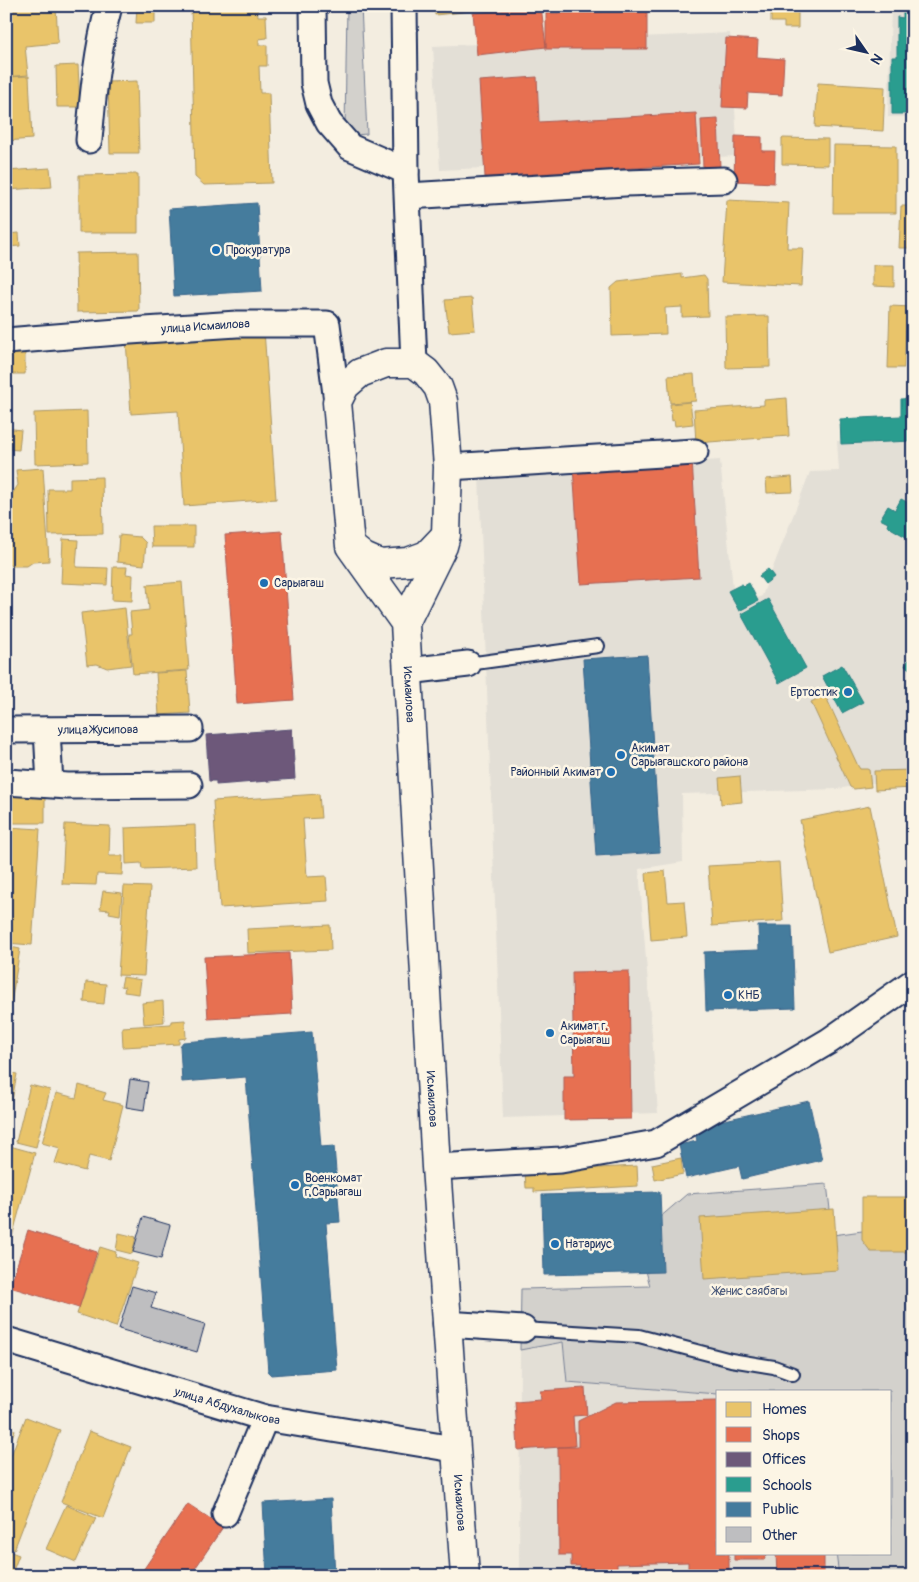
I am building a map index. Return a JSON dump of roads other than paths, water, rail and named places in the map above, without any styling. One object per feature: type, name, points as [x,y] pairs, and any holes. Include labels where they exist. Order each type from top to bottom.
[{"type":"street","points":[[89,140],[95,77],[109,6]]},
{"type":"street","points":[[313,6],[314,83],[319,104],[329,123],[350,147],[406,171]]},
{"type":"street","points":[[404,6],[406,171],[414,363],[386,363],[360,373],[345,386],[337,402],[350,546],[405,623]]},
{"type":"street","points":[[408,196],[626,183],[724,180]]},
{"type":"street","name":"улица Исмаилова","points":[[6,341],[237,324],[327,324],[337,402]]},
{"type":"street","name":"Исмаилова","points":[[414,363],[426,372],[438,387],[443,400],[448,467],[446,535],[443,546],[405,623],[436,1168],[454,1449],[465,1576]]},
{"type":"street","points":[[448,467],[695,452]]},
{"type":"street","points":[[350,546],[364,557],[380,564],[408,562],[427,555],[446,535]]},
{"type":"street","points":[[408,671],[468,664]]},
{"type":"street","name":"улица Жусипова","points":[[6,730],[190,729]]},
{"type":"street","points":[[46,730],[50,784]]},
{"type":"street","points":[[6,782],[68,786],[189,785]]},
{"type":"street","points":[[436,1168],[560,1160],[656,1143],[829,1040],[913,982]]},
{"type":"street","points":[[446,1324],[523,1329]]},
{"type":"street","name":"улица Абдухалыкова","points":[[6,1340],[265,1418],[454,1449]]},
{"type":"street","points":[[225,1514],[265,1418]]},
{"type":"lane","points":[[468,664],[598,646]]},
{"type":"lane","points":[[523,1329],[639,1336],[731,1360],[774,1367],[793,1374]]},
{"type":"place","name":"Прокуратура","points":[[216,250]]},
{"type":"place","name":"Сарыагаш","points":[[264,583]]},
{"type":"place","name":"Ертостик","points":[[848,692]]},
{"type":"place","name":"Акимат Сарыагашского района","points":[[621,755]]},
{"type":"place","name":"Районный Акимат","points":[[611,772]]},
{"type":"place","name":"КНБ","points":[[728,995]]},
{"type":"place","name":"Акимат г. Сарыагаш","points":[[550,1033]]},
{"type":"place","name":"Военкомат г.Сарыагаш","points":[[295,1185]]},
{"type":"place","name":"Натариус","points":[[555,1244]]},
{"type":"park label","name":"Женис саябагы","points":[[750,1291]]}]
